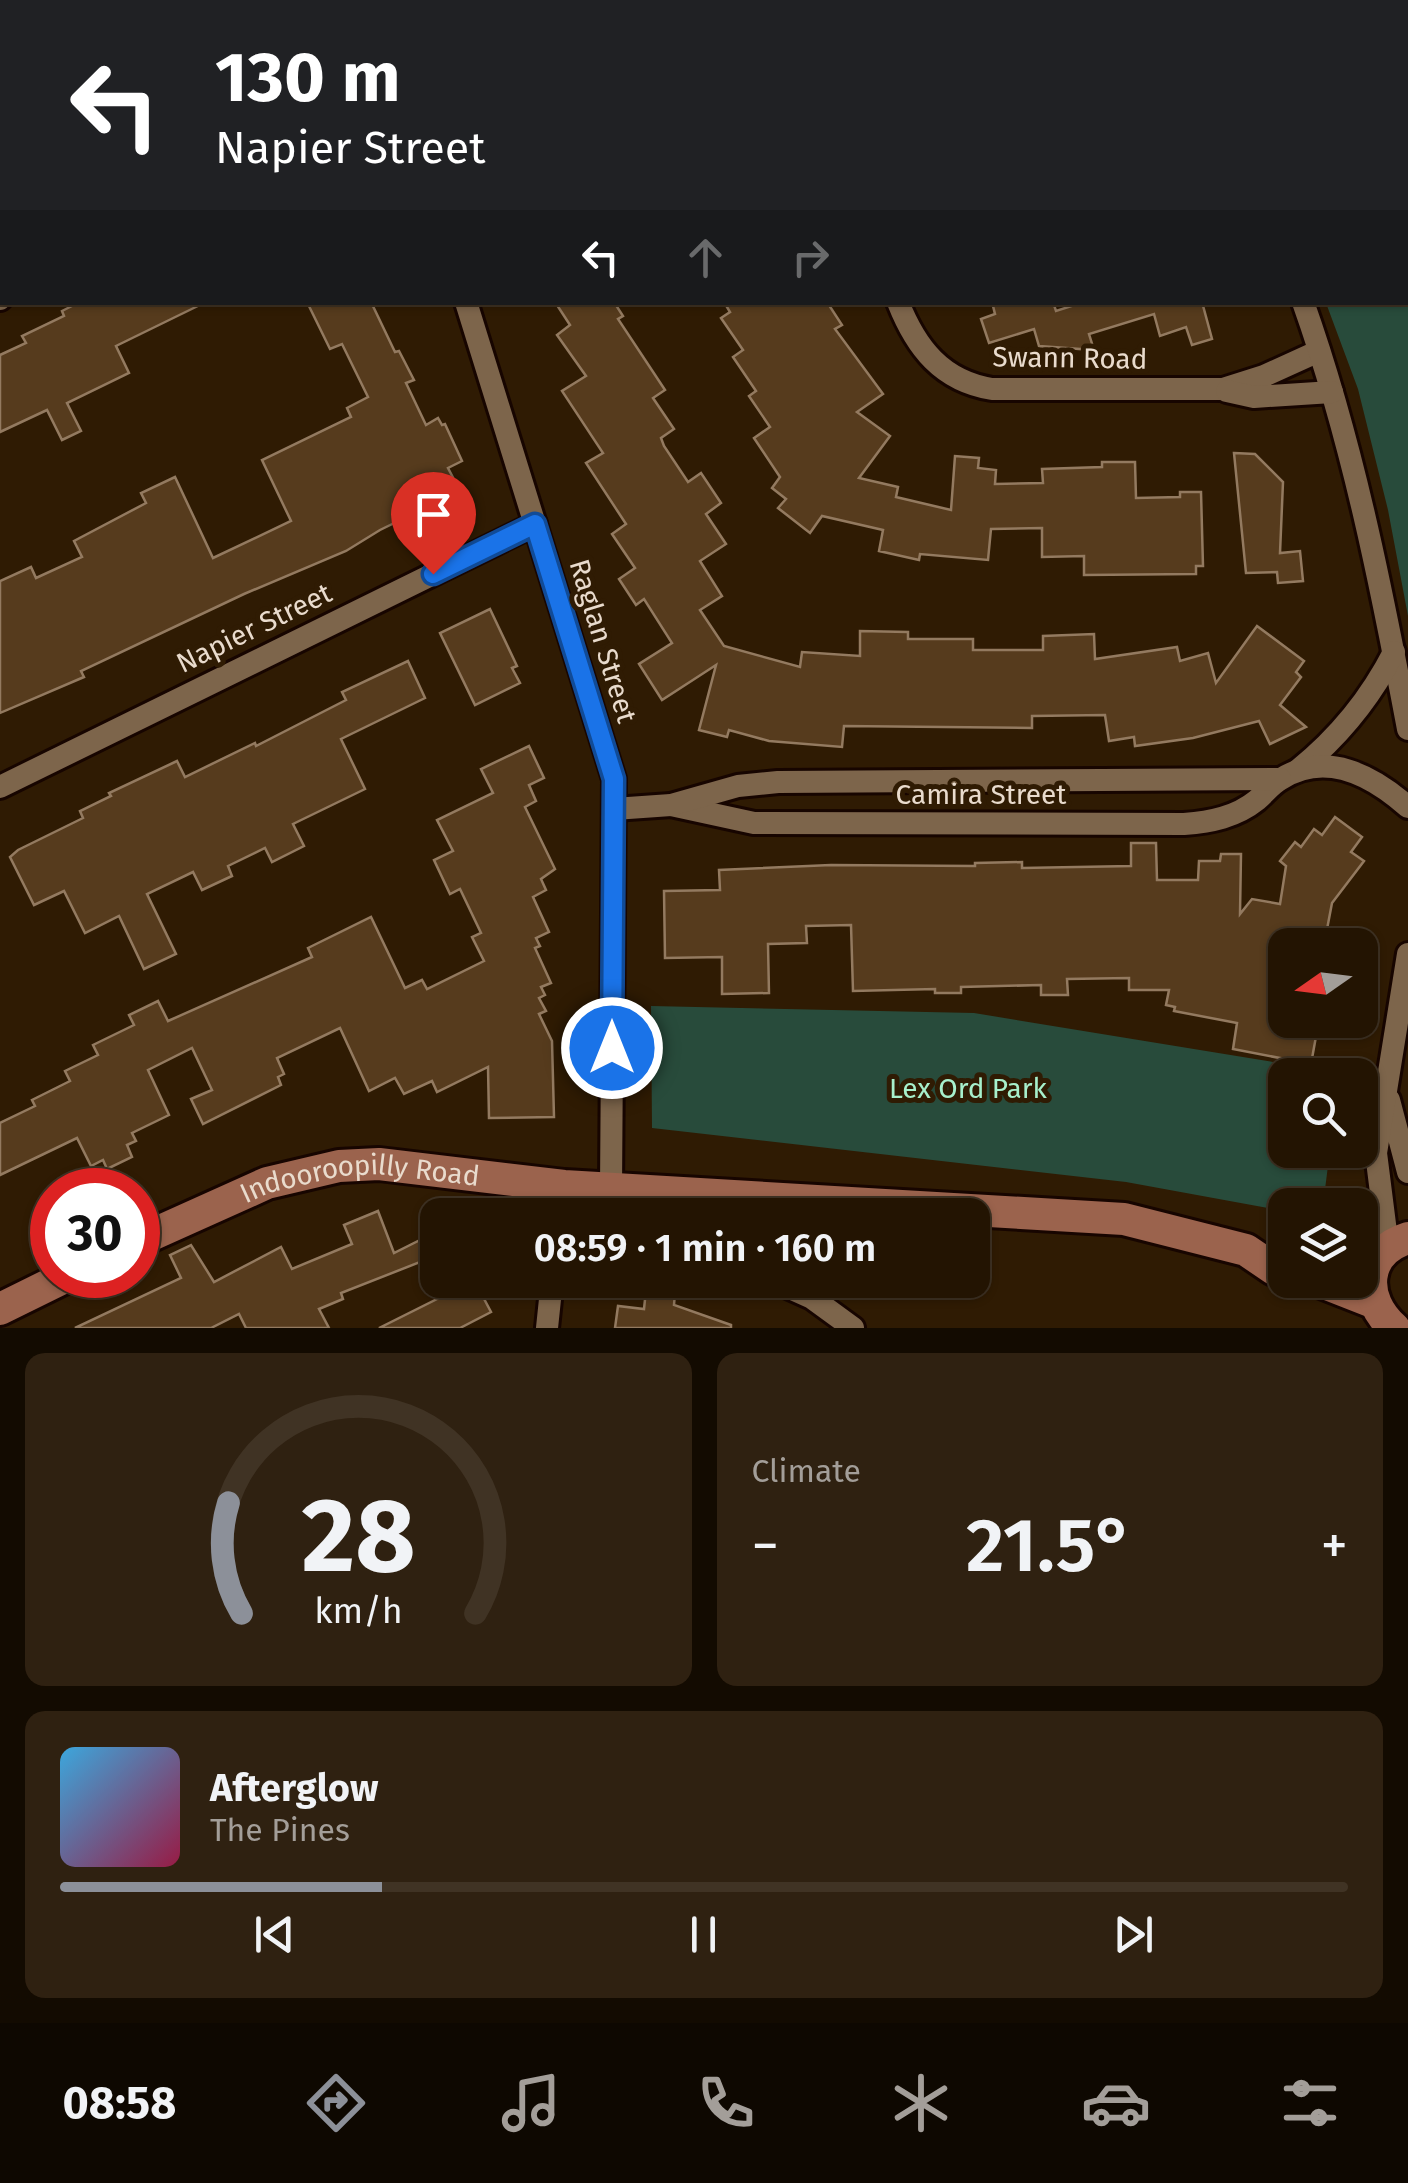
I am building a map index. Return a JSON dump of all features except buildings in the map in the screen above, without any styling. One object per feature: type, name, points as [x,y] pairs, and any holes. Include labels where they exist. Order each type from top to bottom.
[{"type":"main road","name":"Indooroopilly Road","points":[[160,1231],[266,1183],[338,1166],[379,1164],[552,1198]]},
{"type":"main road","name":"Indooroopilly Road","points":[[570,1198],[611,1188],[670,1198]]},
{"type":"main road","name":"Indooroopilly Road","points":[[990,1211],[1098,1216],[1167,1228],[1246,1250],[1268,1264]]},
{"type":"main road","points":[[1384,1248],[1370,1286],[1388,1322]]},
{"type":"main road","name":"Indooroopilly Road","points":[[1246,1250],[1268,1249]]},
{"type":"main road","points":[[0,1310],[30,1295]]},
{"type":"main road","points":[[1347,1298],[1388,1322]]},
{"type":"street","name":"Raglan Street","points":[[467,305],[612,770],[611,1188]]},
{"type":"street","name":"Swann Road","points":[[899,305],[910,330],[931,359],[946,374],[974,386],[1004,390],[1223,389],[1254,397],[1332,392]]},
{"type":"street","points":[[1303,305],[1332,392],[1394,652],[1408,729]]},
{"type":"street","name":"Swann Road","points":[[1223,389],[1278,371],[1320,351]]},
{"type":"street","name":"Napier Street","points":[[0,787],[535,524]]},
{"type":"street","name":"Camira Street","points":[[671,805],[754,823],[1184,824],[1217,820],[1260,798],[1323,749],[1361,707],[1394,652]]},
{"type":"street","name":"Camira Street","points":[[614,809],[671,805],[738,786],[778,782],[1288,776],[1327,767],[1355,771],[1376,781],[1408,807]]},
{"type":"street","points":[[1384,1248],[1376,1153],[1408,954]]},
{"type":"street","points":[[1387,1092],[1408,1172]]},
{"type":"street","points":[[547,1328],[550,1298]]},
{"type":"street","points":[[810,1298],[853,1328]]},
{"type":"green space","points":[[1327,305],[1408,305],[1408,616],[1388,510],[1358,389]]},
{"type":"green space","name":"Lex Ord Park","points":[[651,1006],[974,1013],[1268,1061],[1268,1168],[1328,1168],[1325,1188],[1268,1188],[1268,1208],[1126,1182],[652,1128]]},
{"type":"route","points":[[433,574],[535,524],[614,779],[612,1048]]}]
